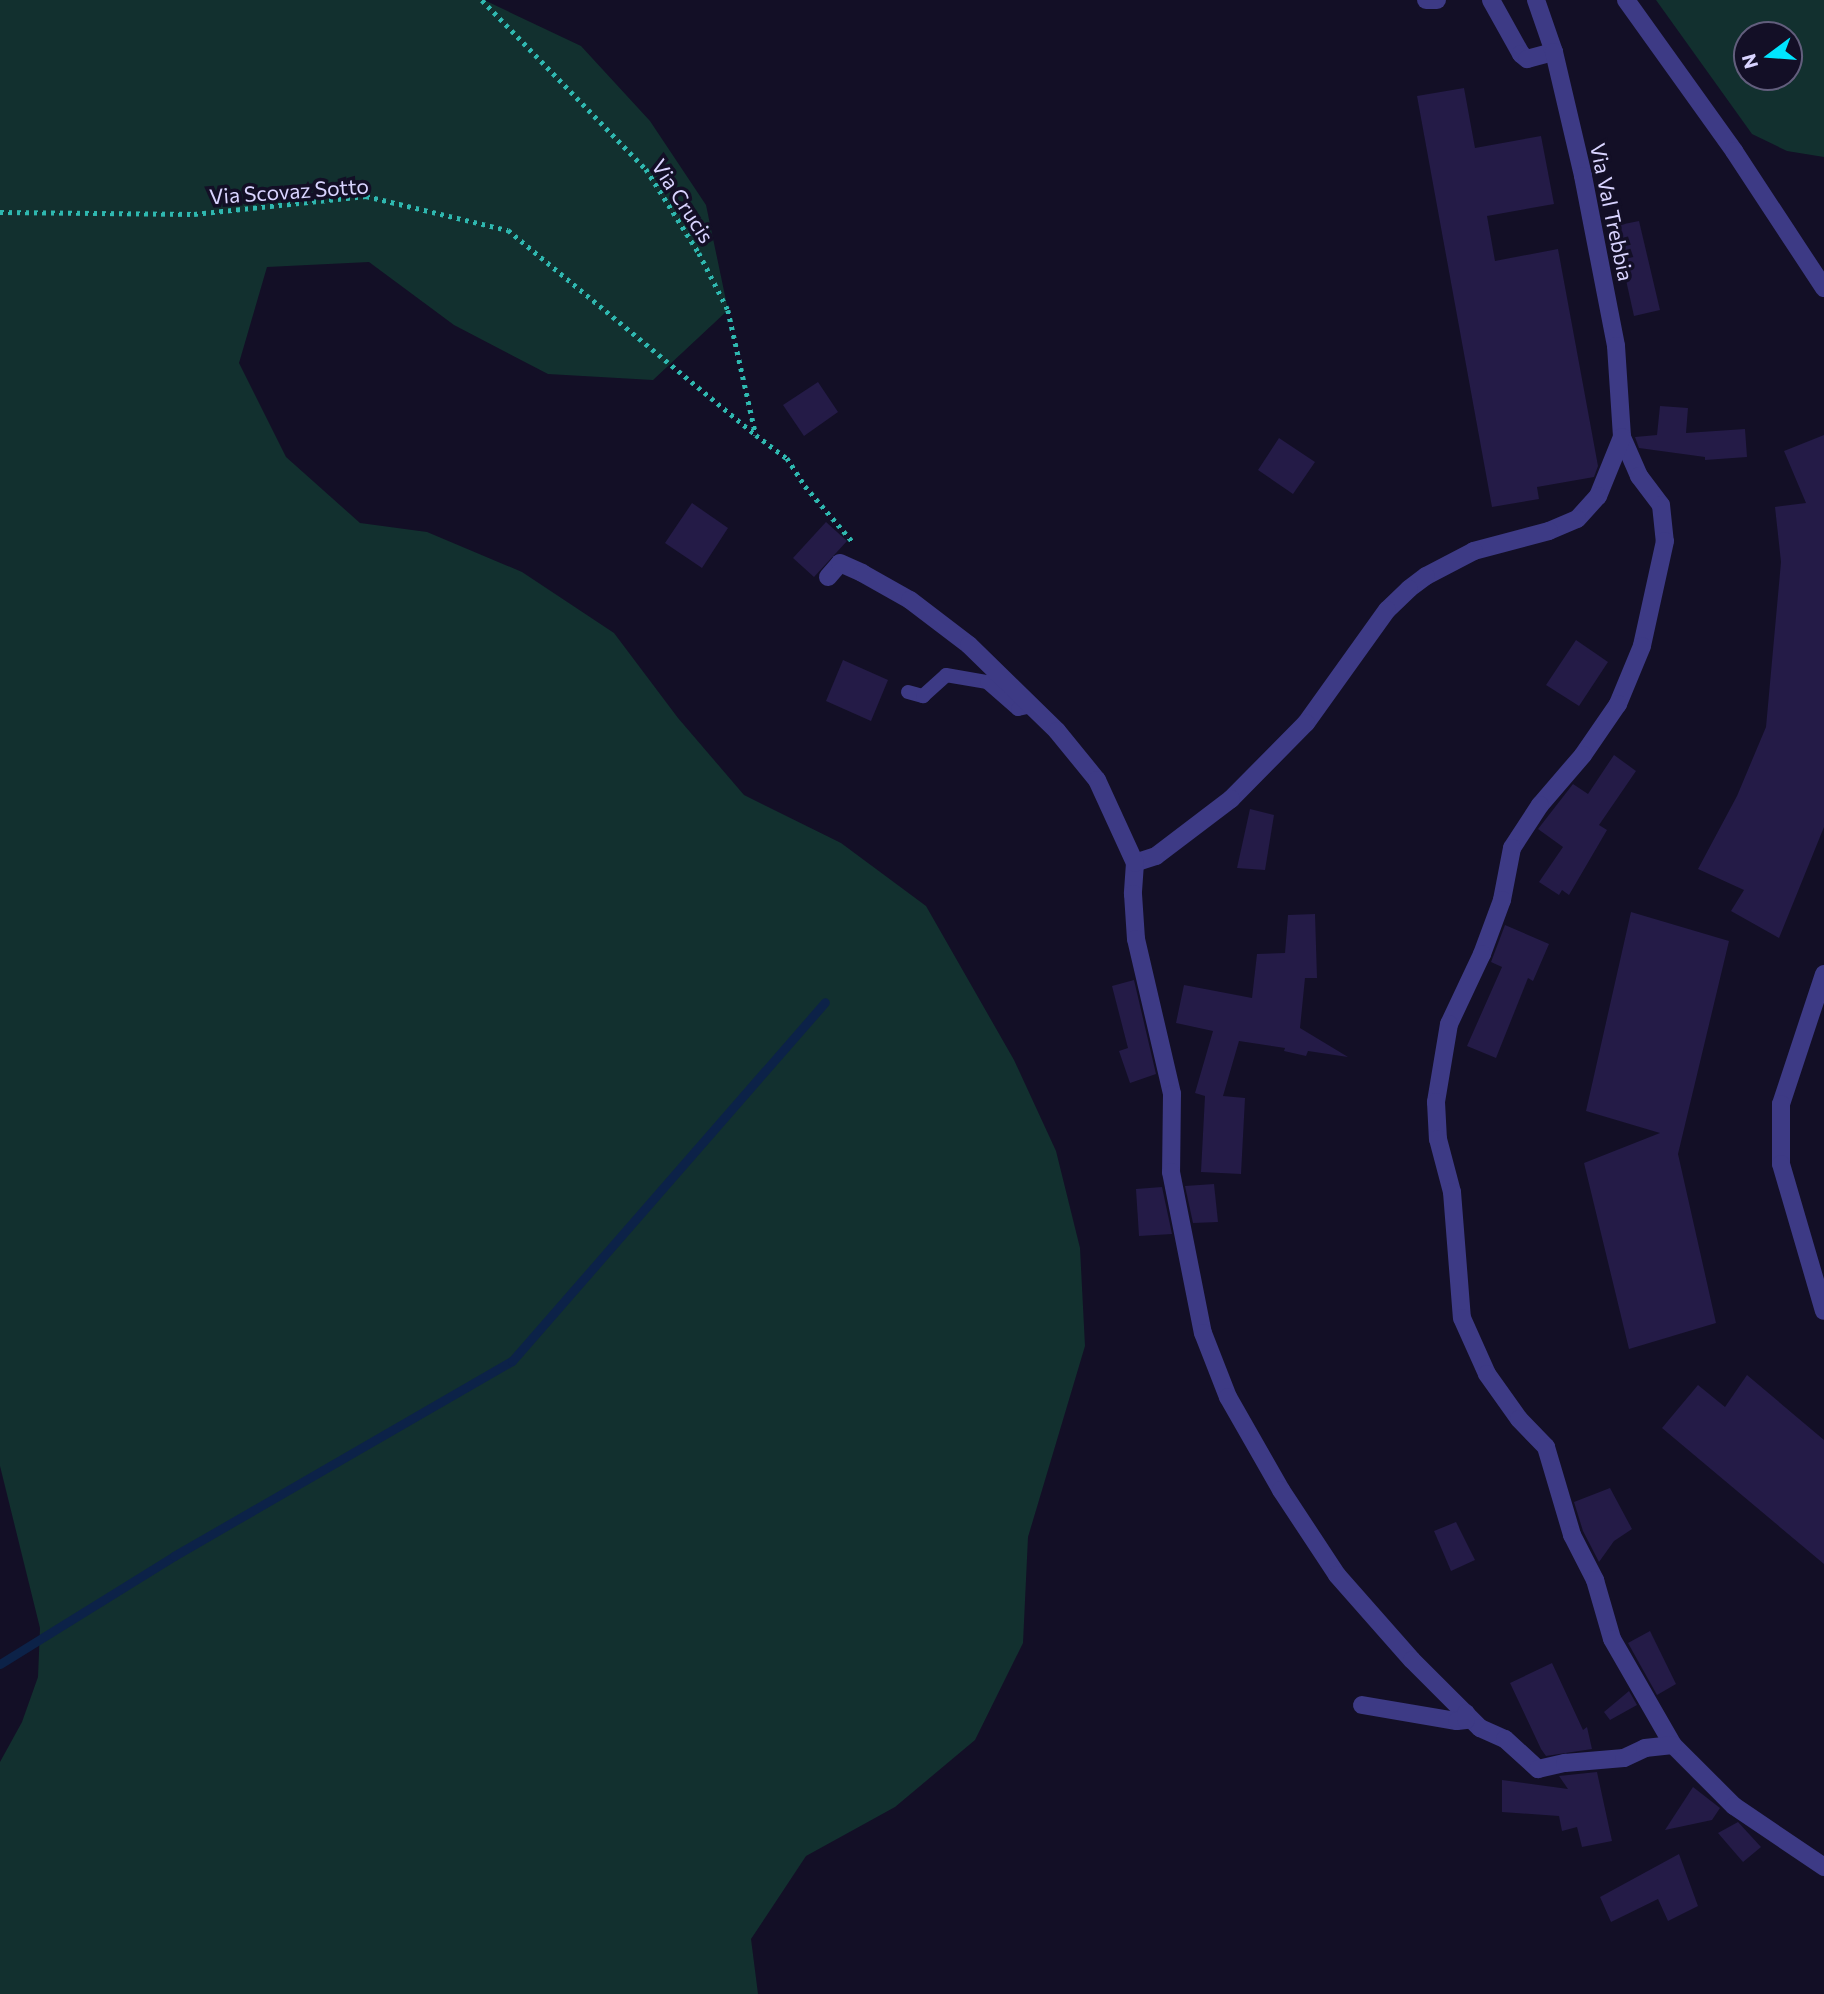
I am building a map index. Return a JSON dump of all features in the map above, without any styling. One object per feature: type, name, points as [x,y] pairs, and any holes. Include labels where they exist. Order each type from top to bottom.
[{"type":"street","points":[[1426,0],[1437,0]]},
{"type":"street","points":[[1491,0],[1521,54],[1527,59],[1554,52]]},
{"type":"street","name":"Via Val Trebbia","points":[[1536,0],[1554,52],[1583,176],[1616,346],[1622,437]]},
{"type":"street","points":[[1626,0],[1734,151],[1824,288]]},
{"type":"street","points":[[1135,863],[1156,856],[1231,800],[1306,723],[1387,610],[1409,589],[1437,569],[1474,551],[1549,531],[1577,519],[1598,496],[1622,437]]},
{"type":"street","points":[[1622,437],[1639,476],[1661,505],[1664,525],[1665,541],[1642,646],[1618,704],[1583,755],[1532,815],[1512,848],[1502,900],[1482,954],[1448,1024],[1436,1102],[1438,1139],[1452,1192],[1462,1318],[1487,1374],[1519,1419],[1546,1447],[1572,1535],[1595,1580],[1612,1639],[1673,1745],[1734,1806],[1824,1867]]},
{"type":"street","points":[[828,577],[840,564],[910,600],[969,645],[1058,731],[1097,780],[1135,863],[1133,894],[1136,939],[1172,1094],[1171,1172],[1203,1333],[1228,1398],[1282,1490],[1337,1575],[1412,1660],[1480,1728],[1506,1739],[1538,1769],[1565,1763],[1624,1758],[1645,1748],[1673,1745]]},
{"type":"street","points":[[1824,974],[1781,1104],[1781,1164],[1824,1311]]},
{"type":"street","points":[[1362,1705],[1457,1721],[1466,1720],[1466,1713]]},
{"type":"lane","points":[[908,692],[923,696],[946,675],[987,682],[1018,709],[1031,706]]},
{"type":"path","name":"Via Crucis","points":[[482,0],[646,169],[699,253],[728,310],[756,435]]},
{"type":"path","name":"Via Scovaz Sotto","points":[[0,212],[194,214],[366,196],[508,230],[756,435]]},
{"type":"path","points":[[756,435],[787,458],[805,486],[853,543]]},
{"type":"green space","points":[[0,0],[484,0],[581,46],[650,121],[706,205],[728,310],[653,380],[548,374],[454,325],[369,262],[267,267],[239,363],[286,457],[360,523],[427,532],[522,572],[614,633],[678,718],[744,795],[841,843],[926,906],[1014,1060],[1056,1151],[1080,1248],[1085,1346],[1028,1537],[1023,1643],[975,1740],[895,1807],[806,1856],[751,1939],[758,1994],[0,1994],[0,1762],[22,1722],[38,1677],[40,1628],[0,1466]]},
{"type":"green space","points":[[1656,0],[1824,0],[1824,157],[1787,151],[1752,134]]},
{"type":"building","points":[[1464,88],[1475,148],[1541,136],[1554,204],[1487,216],[1495,261],[1558,249],[1598,466],[1594,477],[1537,487],[1539,499],[1492,507],[1417,96]]},
{"type":"building","points":[[1639,221],[1660,310],[1634,316],[1614,226]]},
{"type":"building","points":[[818,382],[838,412],[804,436],[783,405]]},
{"type":"building","points":[[1660,406],[1688,408],[1686,433],[1745,429],[1747,457],[1705,460],[1705,457],[1639,448],[1635,437],[1657,435]]},
{"type":"building","points":[[1824,435],[1824,827],[1779,938],[1731,911],[1744,890],[1698,869],[1737,796],[1766,727],[1781,562],[1775,507],[1806,503],[1784,451]]},
{"type":"building","points":[[1279,438],[1315,462],[1293,494],[1258,470]]},
{"type":"building","points":[[692,503],[728,528],[702,568],[665,543]]},
{"type":"building","points":[[826,522],[847,541],[814,577],[793,558]]},
{"type":"building","points":[[1576,640],[1608,662],[1579,706],[1546,685]]},
{"type":"building","points":[[843,660],[888,680],[871,721],[826,701]]},
{"type":"building","points":[[1614,755],[1636,771],[1599,825],[1607,830],[1569,895],[1562,890],[1559,895],[1539,882],[1563,847],[1538,829],[1573,784],[1588,794]]},
{"type":"building","points":[[1250,809],[1274,815],[1265,870],[1237,868]]},
{"type":"building","points":[[1631,912],[1729,941],[1678,1154],[1716,1323],[1629,1349],[1584,1163],[1660,1133],[1586,1111]]},
{"type":"building","points":[[1315,914],[1317,978],[1305,978],[1300,1028],[1348,1057],[1308,1051],[1306,1056],[1284,1051],[1285,1048],[1239,1041],[1223,1096],[1245,1098],[1241,1174],[1201,1172],[1205,1096],[1195,1093],[1213,1031],[1176,1023],[1184,985],[1252,998],[1257,954],[1285,953],[1288,915]]},
{"type":"building","points":[[1505,925],[1549,944],[1533,981],[1528,978],[1496,1058],[1467,1046],[1502,967],[1491,962]]},
{"type":"building","points":[[1134,980],[1156,1074],[1130,1083],[1119,1051],[1128,1048],[1112,986]]},
{"type":"building","points":[[1214,1184],[1218,1222],[1193,1223],[1185,1186]]},
{"type":"building","points":[[1162,1187],[1172,1234],[1139,1236],[1136,1189]]},
{"type":"building","points":[[1747,1375],[1824,1440],[1824,1564],[1662,1428],[1698,1385],[1725,1407]]},
{"type":"building","points":[[1610,1488],[1632,1529],[1614,1541],[1599,1562],[1583,1531],[1574,1502]]},
{"type":"building","points":[[1456,1522],[1475,1560],[1451,1571],[1434,1531]]},
{"type":"building","points":[[1650,1631],[1676,1684],[1657,1695],[1628,1643]]},
{"type":"building","points":[[1552,1663],[1583,1730],[1587,1727],[1592,1749],[1546,1756],[1510,1683]]},
{"type":"building","points":[[1629,1691],[1637,1705],[1610,1720],[1604,1712]]},
{"type":"building","points":[[1597,1772],[1612,1841],[1582,1847],[1577,1827],[1562,1831],[1559,1816],[1502,1812],[1502,1780],[1568,1789],[1559,1776]]},
{"type":"building","points":[[1693,1787],[1720,1808],[1712,1820],[1665,1830]]},
{"type":"building","points":[[1738,1822],[1761,1847],[1743,1862],[1718,1833]]},
{"type":"building","points":[[1679,1854],[1698,1906],[1668,1921],[1658,1899],[1611,1922],[1600,1897]]},
{"type":"waterway","points":[[0,1664],[174,1556],[512,1361],[825,1002]]}]
